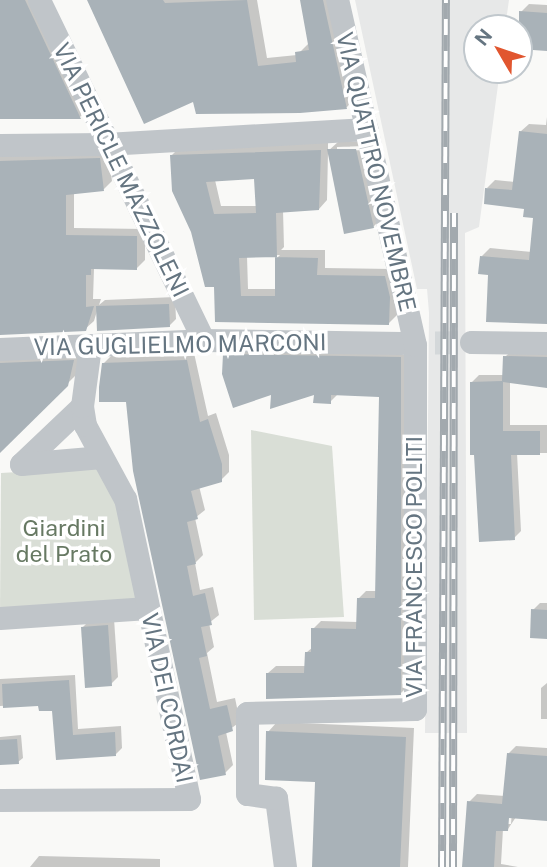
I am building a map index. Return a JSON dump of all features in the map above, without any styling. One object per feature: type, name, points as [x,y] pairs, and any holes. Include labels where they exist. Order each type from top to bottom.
[{"type":"street","name":"VIA PERICLE MAZZOLENI","points":[[39,0],[106,144],[203,340]]},
{"type":"street","name":"VIA QUATTRO NOVEMBRE","points":[[337,0],[366,129],[408,344]]},
{"type":"street","points":[[0,145],[106,144],[366,129]]},
{"type":"street","name":"VIA GUGLIELMO MARCONI","points":[[0,349],[203,340],[408,344]]},
{"type":"street","points":[[471,342],[547,343]]},
{"type":"street","name":"VIA FRANCESCO POLITI","points":[[285,867],[276,798],[247,794],[247,713],[415,709],[408,344]]},
{"type":"street","name":"VIA DEI CORDAI","points":[[0,800],[188,799],[125,499],[85,425],[82,406],[90,346]]},
{"type":"street","points":[[82,406],[21,464],[102,457]]},
{"type":"street","points":[[0,618],[148,608]]},
{"type":"shaded area","points":[[355,0],[509,0],[507,14],[463,14],[463,84],[498,84],[479,227],[465,233],[467,733],[425,733],[429,313],[427,289],[417,289]]},
{"type":"green space","points":[[251,430],[332,446],[344,617],[254,620]]},
{"type":"green space","name":"Giardini del Prato","points":[[103,467],[121,500],[141,602],[0,611],[1,473]]},
{"type":"building","points":[[0,0],[25,0],[81,119],[0,119]]},
{"type":"building","points":[[87,0],[163,0],[165,3],[247,0],[258,66],[296,62],[295,52],[309,50],[300,0],[323,0],[347,109],[300,113],[196,114],[193,102],[144,124]]},
{"type":"building","points":[[519,11],[547,13],[547,51],[533,50],[533,14],[519,14]]},
{"type":"building","points":[[519,131],[547,134],[547,324],[486,322],[488,275],[478,274],[480,256],[529,260],[533,218],[523,217],[524,209],[484,204],[485,188],[512,190]]},
{"type":"building","points":[[327,149],[356,149],[374,228],[344,234]]},
{"type":"building","points":[[321,150],[319,210],[276,213],[277,257],[318,258],[317,275],[385,276],[390,297],[389,325],[215,322],[214,287],[205,287],[191,232],[172,191],[170,155]],"holes":[[[254,179],[256,213],[214,214],[206,182]],[[275,257],[275,296],[241,296],[239,258]]]},
{"type":"building","points":[[100,158],[104,191],[66,195],[66,235],[137,236],[137,270],[91,269],[91,275],[86,275],[86,307],[94,306],[86,331],[0,335],[0,161]]},
{"type":"building","points":[[169,304],[170,327],[97,331],[96,306]]},
{"type":"building","points":[[223,354],[401,357],[401,695],[266,699],[266,673],[304,673],[305,652],[311,652],[311,628],[356,629],[357,598],[375,598],[379,397],[331,395],[331,404],[313,403],[314,395],[270,409],[271,395],[233,408],[222,374]]},
{"type":"building","points":[[503,356],[547,357],[547,388],[503,382],[503,431],[540,431],[540,455],[511,455],[515,540],[479,542],[474,455],[470,455],[470,382],[502,381]]},
{"type":"building","points":[[74,360],[68,386],[0,453],[0,363]]},
{"type":"building","points":[[187,360],[200,422],[208,419],[222,464],[222,482],[191,491],[198,519],[187,522],[196,564],[187,566],[193,596],[205,593],[212,625],[201,627],[207,656],[199,658],[210,709],[227,705],[233,731],[218,736],[226,775],[200,780],[133,471],[126,402],[99,402],[102,363]]},
{"type":"building","points":[[531,609],[547,610],[547,639],[530,638]]},
{"type":"building","points":[[108,625],[112,686],[85,688],[81,627]]},
{"type":"building","points":[[69,680],[73,735],[115,732],[116,756],[56,760],[52,711],[39,711],[38,706],[3,708],[2,684]]},
{"type":"building","points":[[266,731],[406,737],[400,867],[312,867],[315,782],[265,780]]},
{"type":"building","points":[[17,739],[19,764],[0,765],[0,740]]},
{"type":"building","points":[[507,753],[547,756],[547,821],[509,818],[508,831],[496,831],[494,867],[462,867],[467,801],[502,804]]},
{"type":"tunnel","points":[[401,343],[471,342]]},
{"type":"railway","points":[[442,867],[446,0]]},
{"type":"railway","points":[[453,867],[454,213]]}]
